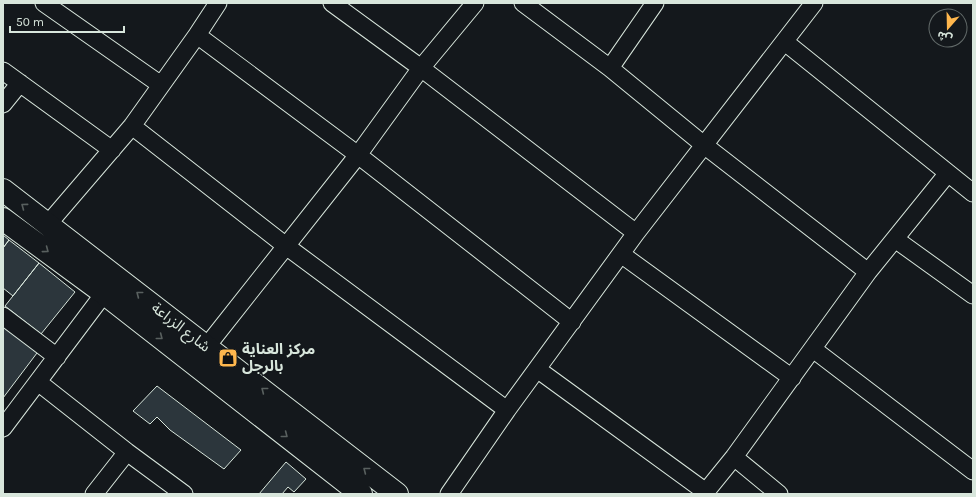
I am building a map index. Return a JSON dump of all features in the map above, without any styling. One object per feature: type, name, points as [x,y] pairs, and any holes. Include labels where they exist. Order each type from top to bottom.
[{"type":"main road","name":"شارع الزراعة","points":[[3,190],[48,224],[111,285],[361,494]]},
{"type":"main road","name":"شارع الزراعة","points":[[3,219],[207,346],[397,494]]},
{"type":"street","points":[[44,3],[161,86]]},
{"type":"street","points":[[48,224],[132,126],[218,3]]},
{"type":"street","points":[[332,3],[421,68],[636,233]]},
{"type":"street","points":[[207,346],[358,155],[421,68],[475,3]]},
{"type":"street","points":[[523,3],[610,68],[704,145],[868,272]]},
{"type":"street","points":[[610,68],[655,3]]},
{"type":"street","points":[[449,494],[507,410],[636,233],[814,3]]},
{"type":"street","points":[[197,35],[358,155],[572,322]]},
{"type":"street","points":[[785,42],[973,192]]},
{"type":"street","points":[[3,71],[112,150]]},
{"type":"street","points":[[3,104],[20,83]]},
{"type":"street","points":[[132,126],[286,246],[507,410]]},
{"type":"street","points":[[537,369],[705,493],[734,457],[868,272],[948,173]]},
{"type":"street","points":[[895,239],[971,288]]},
{"type":"street","points":[[621,254],[792,378]]},
{"type":"street","points":[[3,428],[111,285]]},
{"type":"street","points":[[3,316],[57,357]]},
{"type":"street","points":[[813,349],[973,471]]},
{"type":"street","points":[[38,382],[127,452],[184,494]]},
{"type":"street","points":[[94,494],[127,452]]},
{"type":"street","points":[[734,457],[779,494]]},
{"type":"building","points":[[3,235],[9,240],[3,248]]},
{"type":"building","points":[[9,240],[39,263],[13,296],[3,288],[3,248]]},
{"type":"building","points":[[39,263],[75,292],[41,334],[5,306]]},
{"type":"building","points":[[3,322],[40,349],[3,398]]},
{"type":"building","points":[[157,386],[241,450],[224,469],[170,430],[157,417],[150,424],[133,411]]},
{"type":"building","points":[[286,462],[306,479],[294,492],[288,487],[282,494],[259,494]]},
{"type":"place","name":"مركز العناية بالرجل","points":[[228,358]]}]
